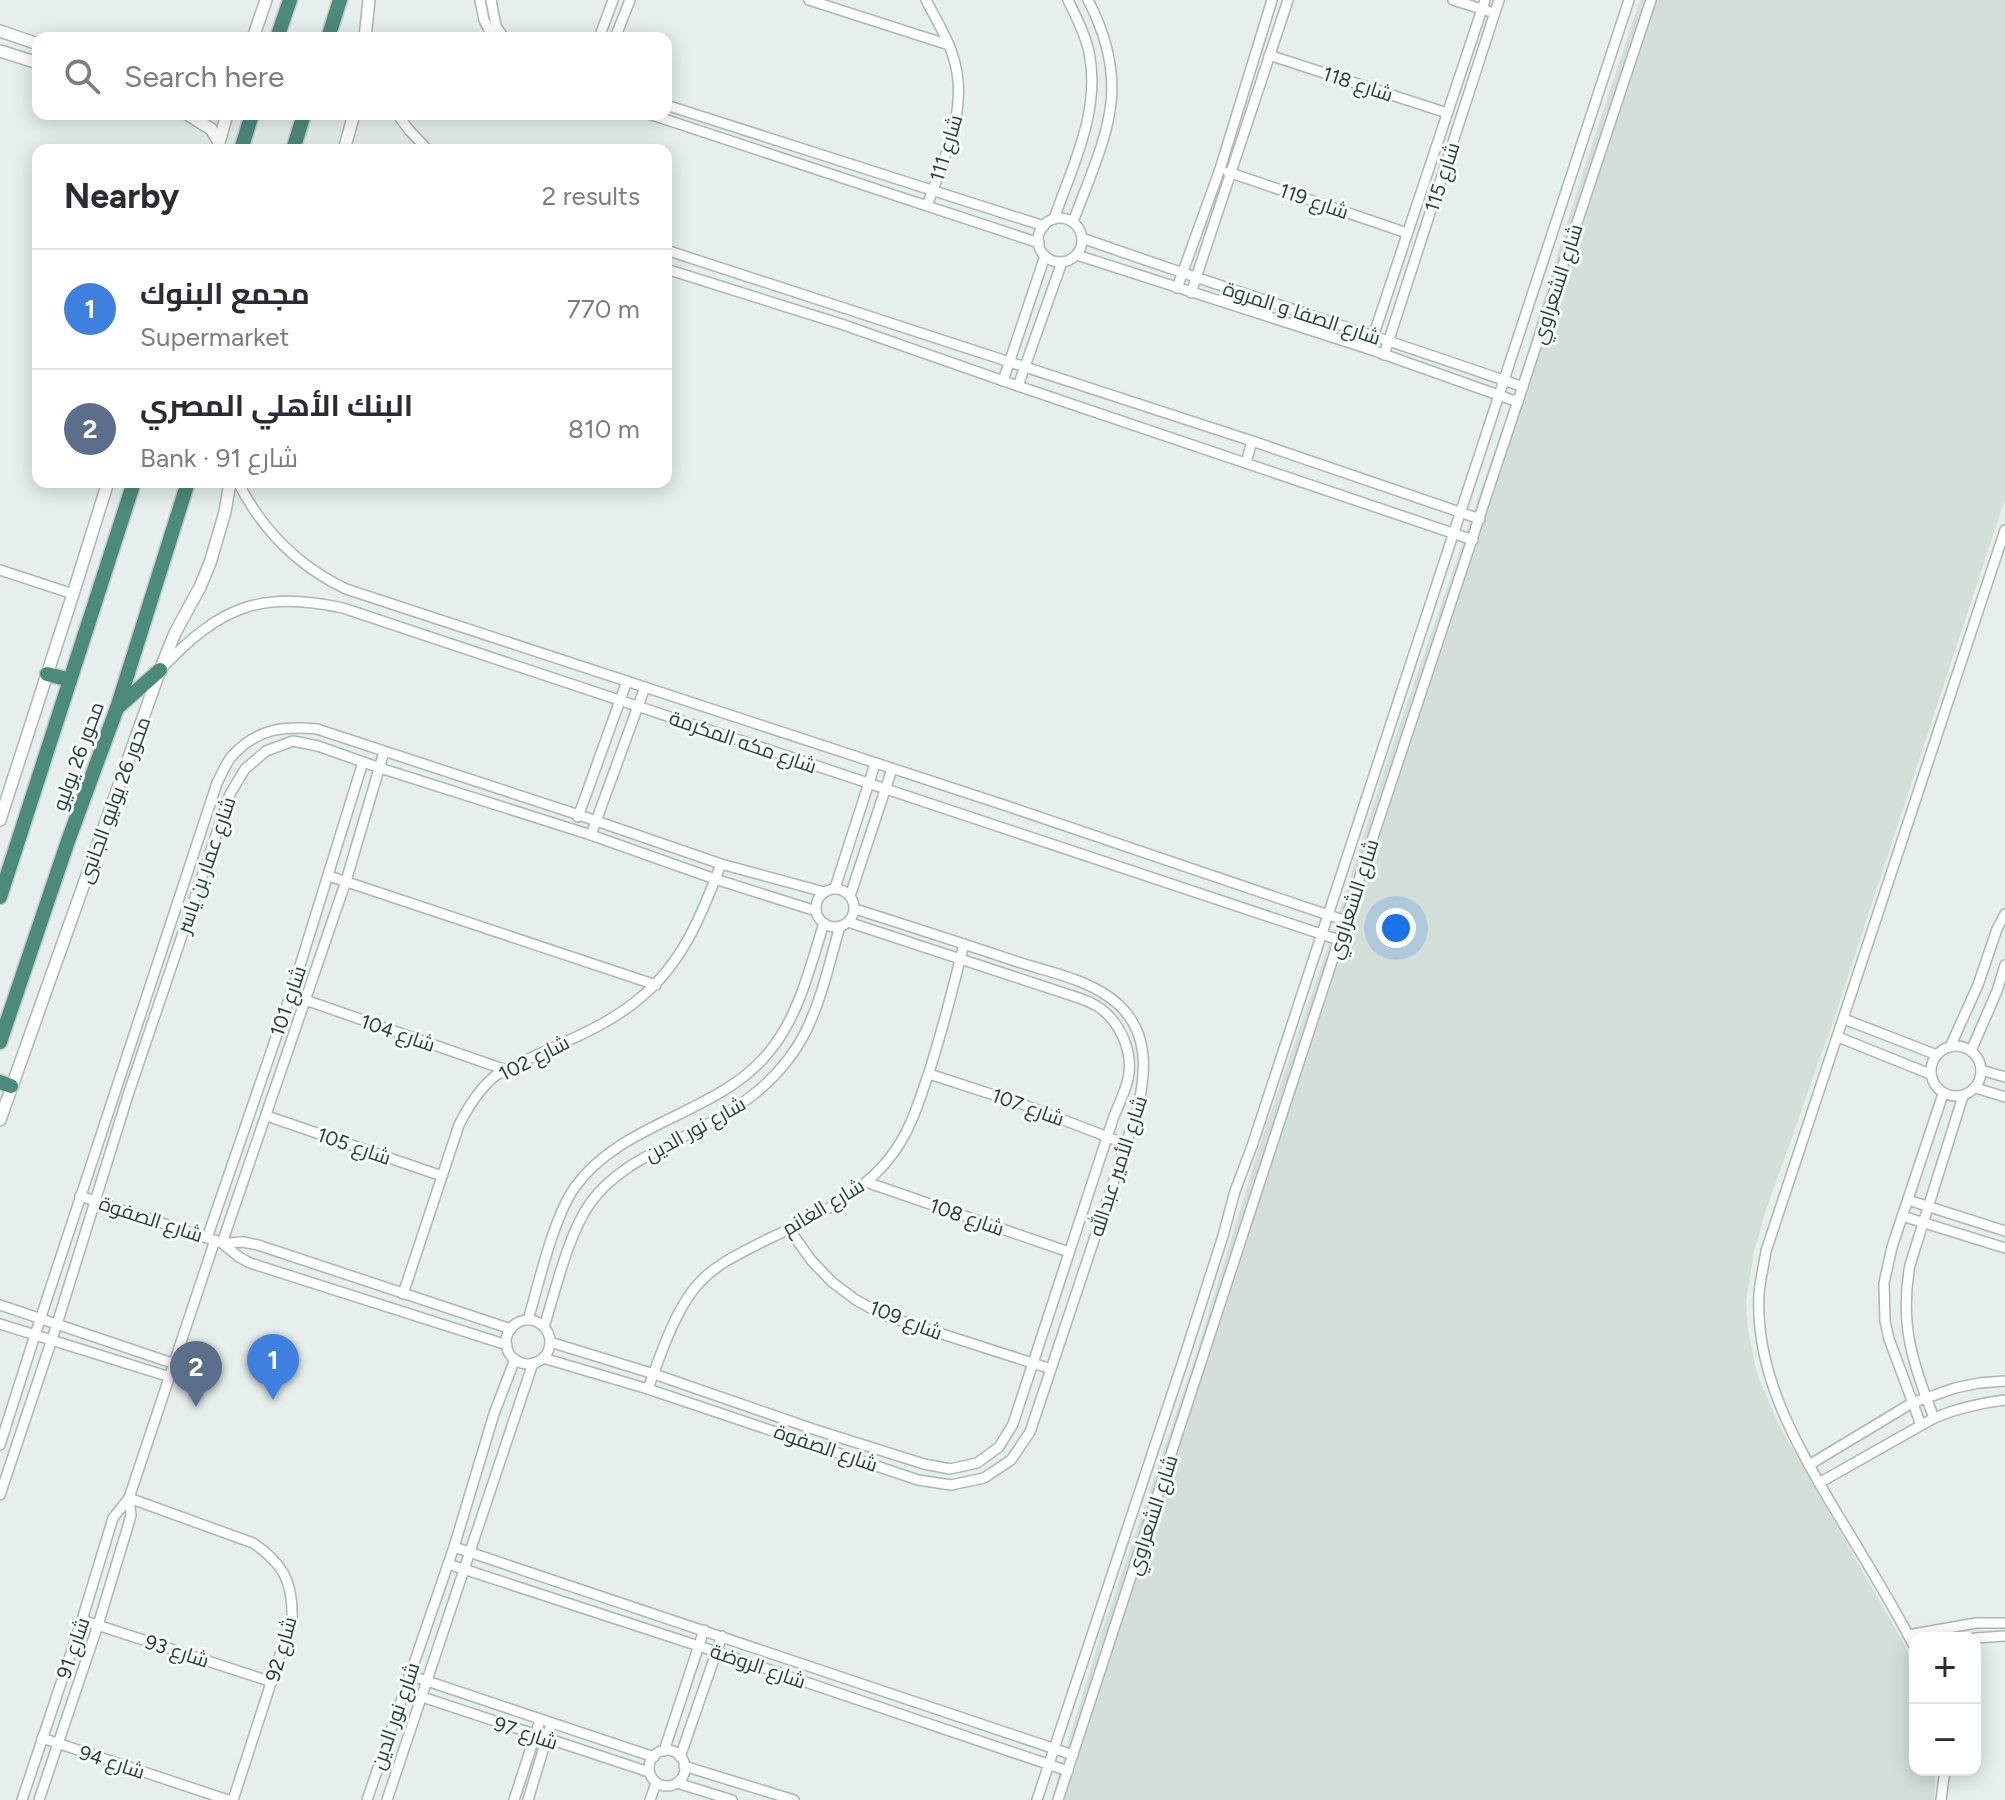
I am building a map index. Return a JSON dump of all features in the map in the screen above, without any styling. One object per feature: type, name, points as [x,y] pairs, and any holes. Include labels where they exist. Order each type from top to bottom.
[{"type":"highway","points":[[279,32],[290,0]]},
{"type":"highway","points":[[330,32],[340,0]]},
{"type":"highway","points":[[243,144],[250,120]]},
{"type":"highway","points":[[295,144],[302,120]]},
{"type":"highway","name":"محور 26 يوليو","points":[[0,897],[132,488]]},
{"type":"highway","name":"محور 26 يوليو","points":[[0,1042],[117,708],[186,488]]},
{"type":"highway","points":[[117,708],[160,670]]},
{"type":"highway","points":[[47,674],[70,680]]},
{"type":"street","points":[[255,32],[266,0]]},
{"type":"street","points":[[366,32],[369,0]]},
{"type":"street","points":[[480,0],[490,32]]},
{"type":"street","points":[[491,0],[500,32]]},
{"type":"street","points":[[601,32],[613,0]]},
{"type":"street","points":[[617,32],[630,0]]},
{"type":"street","points":[[809,0],[949,45]]},
{"type":"street","name":"شارع 111","points":[[926,0],[949,45],[958,80],[959,106],[953,133],[927,206]]},
{"type":"street","points":[[1054,219],[1088,125],[1092,100],[1088,49],[1081,25],[1068,0]]},
{"type":"street","points":[[1073,222],[1108,127],[1112,104],[1113,81],[1105,36],[1088,0]]},
{"type":"street","points":[[1177,288],[1220,169],[1272,0]]},
{"type":"street","points":[[1191,293],[1288,0]]},
{"type":"street","points":[[1453,0],[1484,5],[1496,14]]},
{"type":"street","name":"شارع الشعراوي","points":[[1037,1800],[1629,0]]},
{"type":"street","name":"شارع الشعراوي","points":[[1058,1800],[1651,0]]},
{"type":"street","name":"شارع 115","points":[[1384,355],[1498,1]]},
{"type":"street","name":"شارع 115","points":[[1369,349],[1484,5]]},
{"type":"street","points":[[0,31],[32,42]]},
{"type":"street","points":[[0,51],[32,61]]},
{"type":"street","name":"شارع 118","points":[[1269,55],[1447,113]]},
{"type":"street","points":[[672,107],[1044,226]]},
{"type":"street","points":[[197,120],[211,129],[217,144]]},
{"type":"street","points":[[219,144],[225,120]]},
{"type":"street","points":[[346,144],[352,120]]},
{"type":"street","points":[[402,120],[422,144]]},
{"type":"street","points":[[667,120],[1039,243]]},
{"type":"street","name":"شارع 119","points":[[1220,169],[1407,233]]},
{"type":"street","points":[[1054,219],[1073,222],[1082,238],[1082,247],[1077,255],[1062,262],[1045,256],[1039,243],[1040,231],[1044,226],[1054,219]]},
{"type":"street","name":"شارع الصفا و المروة","points":[[1082,238],[1523,387]]},
{"type":"street","points":[[672,252],[1026,366],[1480,519]]},
{"type":"street","name":"شارع الصفا و المروة","points":[[1077,255],[1369,349],[1518,402]]},
{"type":"street","points":[[1003,381],[1045,256]]},
{"type":"street","points":[[1018,386],[1062,262]]},
{"type":"street","points":[[672,271],[841,324],[1473,540]]},
{"type":"street","points":[[841,324],[847,309]]},
{"type":"street","points":[[1246,463],[1252,441]]},
{"type":"street","points":[[0,820],[106,488]]},
{"type":"street","name":"محور 26 يوليو الجانبى","points":[[0,1120],[6,1084],[160,670],[210,563],[229,488]]},
{"type":"street","name":"شارع مكه المكرمة","points":[[242,488],[270,531],[304,564],[346,589],[1346,921]]},
{"type":"street","points":[[2005,530],[1766,1251],[1759,1293],[1760,1331],[1776,1399],[1819,1483],[1908,1635],[1976,1623],[2005,1623]]},
{"type":"street","points":[[0,570],[73,594]]},
{"type":"street","name":"شارع مكه المكرمة","points":[[160,670],[205,627],[230,612],[286,600],[343,608],[1339,940]]},
{"type":"street","points":[[389,622],[394,605]]},
{"type":"street","points":[[461,646],[465,628]]},
{"type":"street","points":[[515,664],[520,646]]},
{"type":"street","points":[[541,673],[547,655]]},
{"type":"street","points":[[574,830],[627,681]]},
{"type":"street","points":[[591,835],[645,687]]},
{"type":"street","name":"شارع عمار بن ياسر","points":[[0,1445],[217,783],[232,756],[256,735],[287,727],[317,729],[721,864],[824,892]]},
{"type":"street","name":"شارع عمار بن ياسر","points":[[0,1495],[128,1095],[230,794],[245,769],[266,751],[293,741],[318,746],[816,911]]},
{"type":"street","name":"شارع 101","points":[[215,1240],[267,1116],[346,881],[384,752]]},
{"type":"street","name":"شارع 101","points":[[215,1240],[363,762]]},
{"type":"street","points":[[835,888],[875,764]]},
{"type":"street","points":[[850,896],[892,769]]},
{"type":"street","points":[[1001,828],[1007,806]]},
{"type":"street","points":[[208,809],[223,814]]},
{"type":"street","name":"شارع 102","points":[[403,1294],[459,1125],[470,1105],[494,1077],[601,1025],[630,1007],[656,985],[686,944],[721,864]]},
{"type":"street","points":[[329,876],[656,985]]},
{"type":"street","points":[[844,924],[853,916],[855,909],[850,896],[842,889],[824,892],[817,900],[816,911],[819,918],[830,926],[844,924],[960,958],[1079,998],[1106,1013],[1114,1001]]},
{"type":"street","name":"شارع الأمير عبدالله","points":[[855,909],[1084,983],[1100,990],[1121,1006],[1136,1028],[1144,1053],[1144,1080],[1138,1108],[1051,1369]]},
{"type":"street","points":[[1950,1047],[2005,914]]},
{"type":"street","name":"شارع نور الدين","points":[[528,1320],[557,1224],[574,1188],[600,1159],[742,1079],[769,1053],[790,1022],[824,923]]},
{"type":"street","name":"شارع نور الدين","points":[[544,1327],[575,1232],[591,1202],[614,1177],[642,1158],[723,1117],[757,1094],[785,1065],[806,1030],[844,924]]},
{"type":"street","points":[[165,940],[179,945]]},
{"type":"street","name":"شارع الغانم","points":[[648,1389],[680,1310],[701,1280],[731,1258],[845,1198],[888,1160],[905,1135],[929,1074],[964,944]]},
{"type":"street","points":[[161,952],[175,956]]},
{"type":"street","points":[[1971,1051],[2005,965]]},
{"type":"street","name":"شارع 104","points":[[291,995],[506,1070]]},
{"type":"street","name":"شارع الأمير عبدالله","points":[[1034,1364],[1128,1077],[1129,1057],[1124,1037],[1106,1013]]},
{"type":"street","points":[[1844,1019],[1937,1055]]},
{"type":"street","points":[[1838,1037],[1930,1074]]},
{"type":"street","points":[[1957,1046],[1971,1051],[1979,1060],[1981,1070],[1976,1088],[1963,1096],[1943,1094],[1932,1082],[1930,1074],[1937,1055],[1942,1049],[1957,1046]]},
{"type":"street","points":[[1981,1070],[2005,1077]]},
{"type":"street","name":"شارع 107","points":[[929,1074],[1022,1104],[1126,1144]]},
{"type":"street","points":[[1976,1088],[2005,1097]]},
{"type":"street","points":[[115,1091],[128,1095]]},
{"type":"street","points":[[1921,1425],[1889,1339],[1884,1302],[1887,1265],[1943,1094]]},
{"type":"street","points":[[1934,1418],[1908,1342],[1905,1303],[1910,1265],[1963,1096]]},
{"type":"street","name":"شارع 105","points":[[267,1116],[442,1176]]},
{"type":"street","points":[[656,1126],[665,1146]]},
{"type":"street","name":"شارع 108","points":[[866,1182],[1086,1264]]},
{"type":"street","name":"شارع الصفوة","points":[[80,1196],[215,1240],[258,1245],[511,1329]]},
{"type":"street","points":[[1908,1200],[2005,1231]]},
{"type":"street","points":[[1902,1216],[2005,1248]]},
{"type":"street","points":[[1077,1229],[1087,1228],[1096,1234]]},
{"type":"street","name":"شارع 109","points":[[789,1229],[811,1260],[832,1282],[869,1308],[1051,1369]]},
{"type":"street","name":"شارع الصفوة","points":[[215,1240],[250,1263],[507,1345]]},
{"type":"street","name":"شارع 91","points":[[22,1800],[113,1518],[129,1498],[215,1240]]},
{"type":"street","points":[[0,1305],[175,1364]]},
{"type":"street","points":[[528,1320],[544,1327],[550,1342],[543,1358],[533,1363],[523,1363],[511,1355],[507,1345],[511,1329],[518,1322],[528,1320]]},
{"type":"street","points":[[0,1324],[170,1377]]},
{"type":"street","name":"شارع الصفوة","points":[[550,1342],[924,1464],[950,1469],[977,1463],[999,1447],[1013,1424],[1034,1364]]},
{"type":"street","name":"شارع الصفوة","points":[[543,1358],[648,1389],[918,1480],[951,1485],[984,1478],[1011,1460],[1030,1432],[1051,1369]]},
{"type":"street","name":"شارع نور الدين","points":[[367,1800],[454,1547],[494,1414],[515,1359]]},
{"type":"street","name":"شارع نور الدين","points":[[387,1800],[533,1363]]},
{"type":"street","points":[[1809,1465],[1912,1403],[1955,1388],[2005,1381]]},
{"type":"street","points":[[1819,1483],[1934,1418],[1954,1410],[2005,1400]]},
{"type":"street","name":"شارع 91","points":[[39,1800],[129,1522],[129,1498]]},
{"type":"street","name":"شارع 92","points":[[129,1498],[253,1543],[280,1566],[288,1581],[293,1599],[292,1618],[231,1800]]},
{"type":"street","name":"شارع الروضة","points":[[454,1547],[1073,1755]]},
{"type":"street","name":"شارع الروضة","points":[[448,1564],[1068,1771]]},
{"type":"street","name":"شارع 93","points":[[82,1620],[272,1682]]},
{"type":"street","points":[[664,1751],[704,1630]]},
{"type":"street","points":[[665,1800],[673,1785],[683,1776],[682,1762],[722,1636]]},
{"type":"street","points":[[1981,1638],[2005,1636]]},
{"type":"street","name":"شارع 97","points":[[409,1675],[654,1757]]},
{"type":"street","name":"شارع 97","points":[[404,1691],[649,1772]]},
{"type":"street","points":[[514,1800],[540,1720]]},
{"type":"street","points":[[528,1800],[551,1724]]},
{"type":"street","name":"شارع 94","points":[[42,1738],[231,1800]]},
{"type":"street","points":[[656,1783],[649,1772],[650,1764],[654,1757],[664,1751],[673,1752],[682,1762],[794,1800]]},
{"type":"street","points":[[1941,1800],[1944,1776]]},
{"type":"street","points":[[656,1783],[732,1800]]},
{"type":"street","points":[[650,1800],[656,1783]]},
{"type":"shaded area","points":[[1640,0],[2005,0],[2005,499],[1832,1025],[1766,1210],[1754,1252],[1746,1301],[1757,1374],[1779,1425],[1909,1656],[1909,1776],[1935,1776],[1934,1800],[1051,1800],[1099,1640],[1195,1358],[1262,1138],[1336,923],[1387,761],[1517,386]]},
{"type":"place","name":"مجمع البنوك","points":[[273,1400]]},
{"type":"place","name":"البنك الأهلي المصري","points":[[196,1407]]}]
